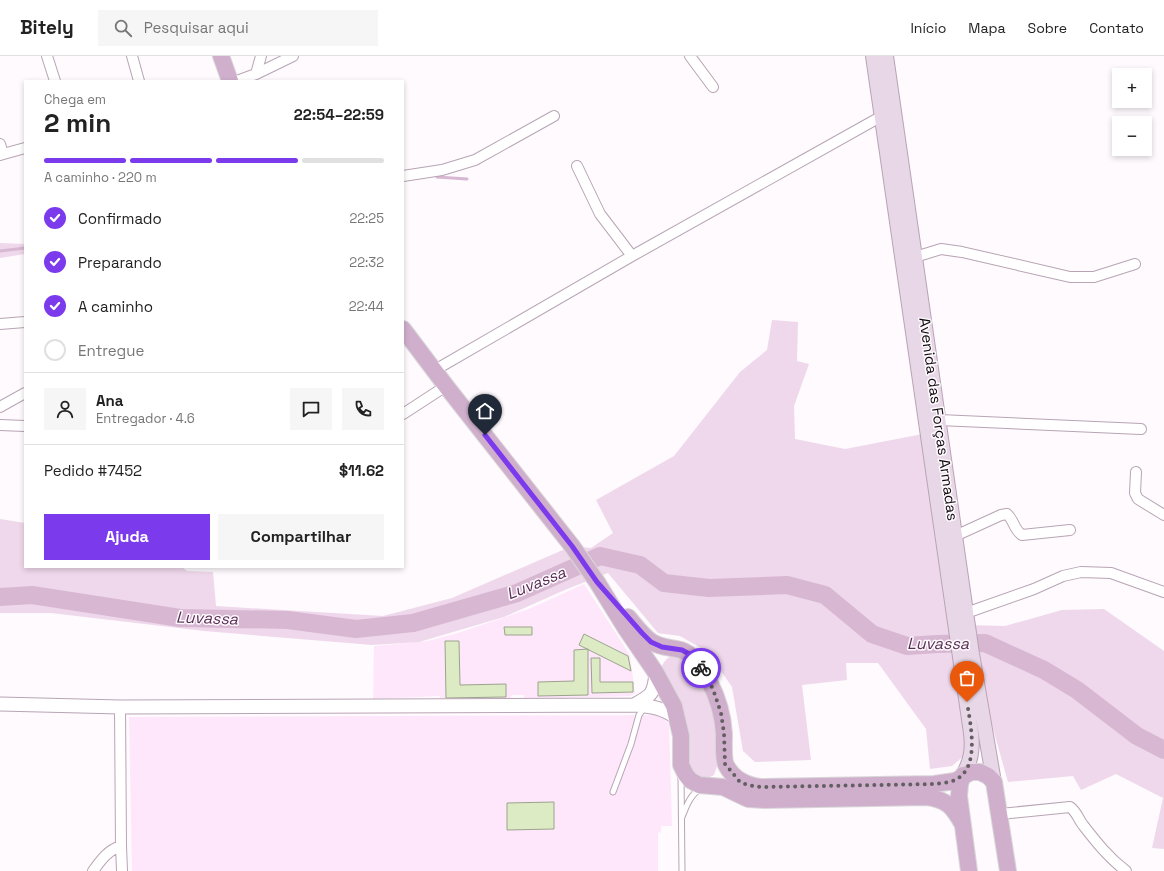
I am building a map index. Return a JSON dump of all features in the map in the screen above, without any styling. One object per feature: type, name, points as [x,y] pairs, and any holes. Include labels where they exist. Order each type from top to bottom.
[{"type":"main road","points":[[221,56],[230,80]]},
{"type":"main road","name":"Avenida das Forças Armadas","points":[[873,56],[964,622]]},
{"type":"main road","name":"Avenida das Forças Armadas","points":[[886,56],[955,536],[964,622],[973,748],[960,784],[959,796],[969,871]]},
{"type":"main road","points":[[404,330],[572,546],[656,673],[674,706],[681,736],[682,765],[690,780],[699,784],[723,787],[748,799],[937,798],[950,805],[955,811],[962,825]]},
{"type":"main road","points":[[597,582],[651,642],[662,647],[682,650],[691,655],[709,680],[721,713],[724,733],[725,764],[723,774],[717,780],[708,785]]},
{"type":"main road","points":[[656,673],[658,663],[663,656],[671,651],[682,650]]},
{"type":"main road","name":"Avenida das Forças Armadas","points":[[966,655],[994,782],[1008,871]]},
{"type":"main road","points":[[725,764],[740,782],[760,787],[934,784],[955,780],[971,772],[980,772],[988,776],[994,782]]},
{"type":"street","points":[[48,56],[55,80]]},
{"type":"street","points":[[132,56],[139,80]]},
{"type":"street","points":[[256,74],[261,56]]},
{"type":"street","points":[[240,80],[256,74],[293,56]]},
{"type":"street","points":[[690,56],[713,87]]},
{"type":"street","points":[[404,176],[442,170],[475,160],[554,116]]},
{"type":"street","points":[[435,370],[632,256],[882,116]]},
{"type":"street","points":[[1,151],[24,148]]},
{"type":"street","points":[[577,166],[600,214],[632,256]]},
{"type":"street","points":[[915,257],[941,249],[962,252],[1070,277],[1094,277],[1135,264]]},
{"type":"street","points":[[0,324],[24,322]]},
{"type":"street","points":[[404,413],[446,386]]},
{"type":"street","points":[[0,407],[24,394]]},
{"type":"street","points":[[939,420],[1141,429]]},
{"type":"street","points":[[0,425],[24,426]]},
{"type":"street","points":[[1136,472],[1136,493],[1138,499],[1164,515]]},
{"type":"street","points":[[955,536],[1001,515],[1007,514],[1011,518],[1018,532],[1022,535],[1070,530]]},
{"type":"street","points":[[964,622],[1063,576],[1081,572],[1111,573],[1164,592]]},
{"type":"street","points":[[640,705],[650,696],[655,684],[656,673]]},
{"type":"street","points":[[0,704],[120,707],[640,705],[658,708],[669,712],[678,719]]},
{"type":"street","points":[[120,707],[122,871]]},
{"type":"street","points":[[1000,814],[1070,807],[1074,810],[1081,824],[1108,856],[1126,871]]},
{"type":"street","points":[[93,871],[108,852],[113,848],[121,846]]},
{"type":"lane","points":[[613,792],[631,744],[640,705]]},
{"type":"lane","points":[[682,765],[680,820],[682,871]]},
{"type":"lane","points":[[680,820],[695,792],[708,785]]},
{"type":"shaded area","points":[[0,243],[24,244],[24,254],[0,258]]},
{"type":"shaded area","points":[[772,320],[798,322],[797,361],[809,364],[794,406],[795,439],[845,449],[928,433],[968,625],[1005,626],[1062,610],[1104,609],[1164,651],[1164,849],[1152,848],[1163,798],[1116,774],[1081,790],[1073,776],[1008,782],[972,654],[973,748],[952,766],[930,769],[926,729],[878,663],[846,663],[847,680],[802,685],[811,760],[755,762],[743,751],[732,687],[708,652],[680,636],[658,633],[608,573],[567,589],[504,617],[419,642],[372,645],[204,631],[51,613],[0,613],[0,519],[24,523],[24,568],[183,568],[187,571],[213,572],[216,606],[383,616],[452,598],[572,546],[591,548],[613,533],[596,500],[674,456],[740,372],[767,350]]},
{"type":"shaded area","points":[[584,584],[630,655],[635,693],[630,696],[524,699],[524,695],[512,695],[510,698],[440,698],[440,696],[373,699],[374,646],[428,641],[458,633],[529,609]]},
{"type":"shaded area","points":[[678,654],[694,668],[711,703],[717,730],[719,749],[717,766],[714,775],[706,779],[690,772],[687,723],[678,699],[661,668],[668,658]]},
{"type":"shaded area","points":[[660,715],[669,724],[672,826],[661,826],[661,832],[658,833],[658,871],[132,871],[129,717]]},
{"type":"building","points":[[504,627],[532,627],[532,635],[505,635]]},
{"type":"building","points":[[584,634],[628,656],[631,671],[579,645]]},
{"type":"building","points":[[445,641],[459,641],[460,685],[506,684],[506,697],[446,698]]},
{"type":"building","points":[[588,649],[588,695],[538,696],[538,682],[574,681],[574,650]]},
{"type":"building","points":[[591,658],[600,658],[600,682],[633,682],[633,692],[592,693]]},
{"type":"building","points":[[554,802],[554,829],[507,830],[507,803]]},
{"type":"waterway","points":[[437,177],[467,179]]},
{"type":"waterway","points":[[0,251],[24,248]]},
{"type":"waterway","name":"Luvassa","points":[[0,597],[32,595],[180,618],[288,620],[356,629],[413,623],[517,593],[600,556],[640,565],[664,583],[709,588],[787,585],[825,595],[872,634],[907,646],[985,643],[1044,670],[1077,690],[1137,736],[1164,750]]},
{"type":"way so far","points":[[701,668],[713,689],[721,713],[724,733],[725,764],[740,782],[760,787],[934,784],[955,780],[963,775],[971,758],[973,748],[967,702]]},
{"type":"route","points":[[485,435],[572,546],[597,582],[642,633],[651,642],[662,647],[682,650],[691,655],[701,668]]}]
